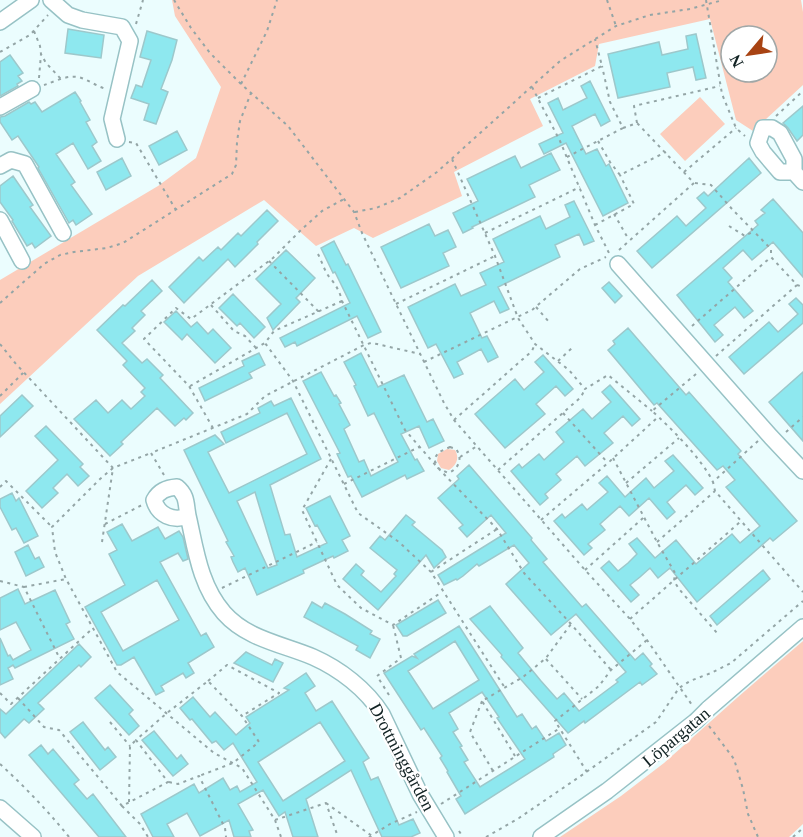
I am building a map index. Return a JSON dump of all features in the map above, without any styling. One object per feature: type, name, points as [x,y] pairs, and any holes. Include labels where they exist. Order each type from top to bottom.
[{"type":"street","points":[[0,22],[31,0]]},
{"type":"street","points":[[53,2],[68,15],[82,20],[122,27],[130,41],[112,119],[117,139]]},
{"type":"street","points":[[0,107],[32,89]]},
{"type":"street","points":[[772,128],[780,134],[794,159],[799,177],[780,172],[763,152],[760,136],[772,128]]},
{"type":"street","points":[[0,166],[11,160],[25,165],[63,232]]},
{"type":"street","points":[[0,220],[22,261]]},
{"type":"street","points":[[614,260],[803,471]]},
{"type":"street","name":"Drottninggården","points":[[158,495],[177,487],[183,492],[200,567],[210,594],[225,614],[255,636],[313,657],[349,678],[366,693],[382,714],[420,794],[446,837]]},
{"type":"street","points":[[158,495],[156,507],[161,514],[180,519],[188,516]]},
{"type":"street","name":"Löpargatan","points":[[541,837],[607,791],[703,717],[803,627]]},
{"type":"street","points":[[0,808],[33,837]]},
{"type":"path","points":[[130,41],[143,0]]},
{"type":"path","points":[[174,0],[210,53],[288,126],[354,212],[420,354],[454,420],[647,640],[692,705]]},
{"type":"path","points":[[241,84],[267,31],[278,0]]},
{"type":"path","points":[[607,0],[616,26]]},
{"type":"path","points":[[706,0],[722,94],[736,128],[744,136],[760,136],[803,92]]},
{"type":"path","points":[[354,212],[376,208],[400,198],[437,172],[560,61],[616,26],[650,15],[690,9],[723,0]]},
{"type":"path","points":[[0,52],[30,35],[45,19],[53,2]]},
{"type":"path","points":[[34,31],[41,54],[38,87],[61,79],[78,77],[95,86],[118,90]]},
{"type":"path","points":[[595,39],[610,102],[623,128]]},
{"type":"path","points":[[41,54],[61,79]]},
{"type":"path","points":[[537,98],[602,66]]},
{"type":"path","points":[[720,86],[634,106],[637,123],[694,183],[711,185],[771,249],[771,257],[797,285],[803,287]]},
{"type":"path","points":[[532,87],[567,157],[595,225],[614,260]]},
{"type":"path","points":[[0,303],[44,264],[60,255],[107,248],[123,243],[232,174],[236,165],[240,121],[251,93]]},
{"type":"path","points":[[567,157],[637,123]]},
{"type":"path","points":[[684,172],[736,128]]},
{"type":"path","points":[[117,139],[136,143],[176,210]]},
{"type":"path","points":[[595,225],[634,204],[620,175],[598,141]]},
{"type":"path","points":[[620,175],[666,152]]},
{"type":"path","points":[[452,159],[495,256],[518,318],[535,344],[569,370],[585,389]]},
{"type":"path","points":[[614,260],[618,251],[629,240],[694,183]]},
{"type":"path","points":[[484,233],[580,187]]},
{"type":"path","points":[[213,428],[189,386],[144,339],[176,308],[191,319],[269,261],[322,211],[344,199]]},
{"type":"path","points":[[614,214],[629,240]]},
{"type":"path","points":[[729,226],[745,236],[754,231]]},
{"type":"path","points":[[318,254],[341,295],[405,430],[496,529],[524,573],[611,670]]},
{"type":"path","points":[[396,304],[495,256]]},
{"type":"path","points":[[681,336],[771,257]]},
{"type":"path","points":[[424,362],[518,318],[536,307],[580,269],[614,260]]},
{"type":"path","points":[[269,261],[319,312]]},
{"type":"path","points":[[189,386],[266,343],[274,331],[342,301]]},
{"type":"path","points":[[210,305],[234,331],[245,336],[256,348]]},
{"type":"path","points":[[536,307],[550,323]]},
{"type":"path","points":[[266,343],[293,381],[358,513],[399,542],[431,572],[505,688]]},
{"type":"path","points":[[0,344],[23,372],[113,468]]},
{"type":"path","points":[[52,527],[99,479],[113,468],[247,414],[265,396],[364,345],[377,344],[420,354]]},
{"type":"path","points":[[454,420],[532,351],[535,344]]},
{"type":"path","points":[[558,361],[572,348]]},
{"type":"path","points":[[0,396],[23,372]]},
{"type":"path","points":[[498,470],[581,397],[585,389],[608,375],[652,411]]},
{"type":"path","points":[[563,413],[608,463]]},
{"type":"path","points":[[542,520],[658,417]]},
{"type":"path","points":[[803,417],[783,435],[761,439],[713,482],[715,491],[803,592]]},
{"type":"path","points":[[626,483],[679,438]]},
{"type":"path","points":[[460,458],[456,449],[450,447],[442,450],[435,459],[438,468],[450,472],[458,464],[460,458],[477,446]]},
{"type":"path","points":[[344,484],[420,447]]},
{"type":"path","points":[[105,524],[158,495],[166,478],[151,453]]},
{"type":"path","points":[[613,458],[675,573],[674,581],[717,633]]},
{"type":"path","points":[[331,459],[302,510],[337,585],[362,608],[393,625],[401,658],[377,676],[389,695]]},
{"type":"path","points":[[102,542],[113,468]]},
{"type":"path","points":[[0,487],[6,481],[52,527],[55,552],[66,579],[117,672],[214,753],[242,768],[275,819],[281,837]]},
{"type":"path","points":[[657,542],[715,491]]},
{"type":"path","points":[[585,570],[644,517]]},
{"type":"path","points":[[630,620],[741,522]]},
{"type":"path","points":[[431,572],[496,529]]},
{"type":"path","points":[[210,594],[317,542]]},
{"type":"path","points":[[0,581],[24,587],[66,579]]},
{"type":"path","points":[[24,587],[60,659]]},
{"type":"path","points":[[393,625],[443,592]]},
{"type":"path","points":[[486,837],[519,818],[587,772],[656,722],[680,688],[690,681],[711,674],[731,663],[803,601]]},
{"type":"path","points":[[493,771],[470,732],[482,701],[523,677],[546,658],[571,624]]},
{"type":"path","points":[[0,693],[11,704],[93,628]]},
{"type":"path","points":[[587,772],[555,721],[598,686],[611,670],[647,640]]},
{"type":"path","points":[[546,658],[582,699]]},
{"type":"path","points":[[130,746],[227,665],[279,693],[242,717]]},
{"type":"path","points":[[122,806],[168,782],[178,784],[233,763],[259,742],[242,717],[207,681]]},
{"type":"path","points":[[18,698],[44,727],[59,730],[122,806],[140,824],[148,837]]},
{"type":"path","points":[[482,701],[515,756]]},
{"type":"path","points":[[703,717],[734,759],[748,814],[758,837]]},
{"type":"path","points":[[110,722],[130,746],[129,802]]},
{"type":"path","points":[[326,803],[370,836],[390,824],[429,809],[560,728]]},
{"type":"path","points":[[136,740],[168,782]]},
{"type":"path","points":[[0,764],[22,784],[69,837]]},
{"type":"path","points":[[199,776],[225,828],[226,837]]},
{"type":"path","points":[[275,819],[326,803]]},
{"type":"path","points":[[326,803],[338,837]]},
{"type":"path","points":[[793,837],[803,828]]},
{"type":"shaded area","points":[[172,0],[801,0],[803,12],[803,85],[753,131],[736,120],[727,84],[779,84],[779,24],[719,24],[719,54],[710,19],[599,44],[595,66],[530,99],[543,126],[454,172],[462,196],[373,238],[354,228],[316,246],[264,200],[138,276],[0,404],[0,280],[158,186],[196,158],[221,87],[175,16]]},
{"type":"shaded area","points":[[700,97],[725,124],[685,161],[660,134]]},
{"type":"shaded area","points":[[447,449],[455,450],[457,456],[454,466],[449,470],[441,468],[437,461],[438,454]]},
{"type":"shaded area","points":[[803,641],[803,824],[789,837],[560,837],[621,796],[664,763]]},
{"type":"building","points":[[68,29],[104,35],[101,58],[65,53]]},
{"type":"building","points":[[147,31],[177,40],[161,89],[168,92],[156,124],[144,120],[149,104],[131,98],[136,85],[142,87],[151,60],[140,57]]},
{"type":"building","points":[[696,34],[706,78],[696,80],[693,67],[667,73],[670,87],[618,98],[608,54],[659,42],[662,55],[688,49],[686,36]]},
{"type":"building","points":[[10,55],[23,73],[18,76],[22,81],[17,84],[18,86],[0,96],[0,62]]},
{"type":"building","points":[[590,81],[610,121],[601,126],[595,114],[572,126],[586,154],[597,149],[606,166],[609,164],[628,203],[603,216],[566,143],[544,154],[539,144],[563,133],[548,103],[558,98],[563,110],[587,98],[581,86]]},
{"type":"building","points":[[75,92],[90,120],[86,122],[97,142],[92,146],[101,161],[88,169],[73,143],[56,154],[75,182],[71,185],[92,214],[76,225],[73,220],[69,223],[39,167],[18,136],[12,140],[0,122],[0,117],[29,102],[31,104],[35,102],[42,112]]},
{"type":"building","points":[[803,106],[803,135],[797,141],[783,123]]},
{"type":"building","points":[[177,131],[187,150],[159,165],[149,146]]},
{"type":"building","points":[[551,153],[560,170],[529,185],[535,197],[463,233],[453,213],[478,201],[467,179],[515,156],[521,168]]},
{"type":"building","points":[[122,158],[131,176],[106,190],[97,172]]},
{"type":"building","points":[[749,158],[761,173],[652,268],[637,251],[677,216],[686,226],[706,208],[697,198],[704,192],[708,196]]},
{"type":"building","points":[[13,176],[33,205],[30,207],[51,236],[35,248],[32,243],[27,246],[0,202],[0,186]]},
{"type":"building","points":[[773,199],[803,233],[803,277],[773,242],[752,260],[743,250],[723,268],[732,278],[728,282],[753,311],[744,318],[735,307],[714,325],[723,335],[715,342],[677,295],[758,225],[755,221],[765,213],[761,210]]},
{"type":"building","points":[[574,201],[594,241],[584,245],[579,234],[555,245],[560,257],[498,287],[509,309],[500,313],[494,301],[470,313],[482,338],[487,336],[498,357],[488,362],[481,349],[457,362],[463,374],[454,378],[436,344],[428,348],[408,307],[455,284],[461,296],[486,285],[480,273],[504,262],[493,239],[540,216],[546,229],[570,217],[565,205]]},
{"type":"building","points":[[267,210],[278,221],[257,242],[258,244],[235,267],[228,259],[184,303],[169,287],[199,257],[203,261],[218,247],[221,250],[238,233],[241,236]]},
{"type":"building","points":[[429,224],[435,236],[448,230],[452,238],[456,247],[443,253],[449,266],[401,288],[381,247]]},
{"type":"building","points":[[334,241],[346,265],[348,264],[381,332],[368,338],[357,316],[297,346],[295,342],[285,347],[280,338],[350,303],[321,248]]},
{"type":"building","points":[[286,250],[315,278],[296,298],[300,302],[273,330],[267,318],[281,304],[256,279]]},
{"type":"building","points":[[152,280],[162,291],[141,311],[145,315],[132,328],[135,331],[122,343],[142,363],[147,359],[163,375],[160,378],[193,413],[175,426],[157,408],[121,442],[123,444],[110,456],[74,419],[96,400],[108,413],[122,400],[131,409],[145,396],[141,392],[145,388],[123,365],[127,361],[97,330]]},
{"type":"building","points":[[609,282],[622,296],[615,303],[602,288]]},
{"type":"building","points":[[233,294],[265,327],[254,338],[240,323],[237,326],[219,308]]},
{"type":"building","points":[[796,298],[803,305],[803,323],[744,374],[729,357],[769,322],[778,332],[798,314],[789,304]]},
{"type":"building","points":[[176,311],[191,327],[197,322],[208,334],[213,329],[231,348],[215,363],[187,334],[182,340],[164,322]]},
{"type":"building","points":[[628,328],[686,395],[689,392],[741,451],[738,454],[797,521],[773,541],[770,538],[697,602],[670,568],[658,578],[650,568],[630,585],[639,595],[631,602],[601,568],[609,561],[618,571],[628,563],[637,554],[629,544],[637,538],[655,558],[676,540],[696,564],[732,534],[740,543],[760,526],[726,487],[735,480],[723,466],[717,470],[657,403],[654,405],[608,350],[615,344],[613,341]]},
{"type":"building","points":[[259,353],[265,365],[249,373],[252,378],[205,401],[199,388],[244,366],[242,361]]},
{"type":"building","points":[[361,353],[378,387],[404,375],[427,422],[433,419],[444,441],[429,448],[419,426],[401,434],[415,460],[417,459],[424,471],[407,479],[405,475],[362,497],[351,476],[348,477],[337,454],[340,453],[303,381],[321,372],[334,396],[336,395],[341,403],[339,404],[350,425],[344,429],[359,462],[364,460],[371,476],[398,462],[374,413],[368,416],[344,362]]},
{"type":"building","points":[[543,355],[573,389],[565,396],[556,386],[536,404],[545,414],[505,448],[475,414],[515,379],[524,390],[544,372],[535,362]]},
{"type":"building","points":[[803,372],[803,441],[769,402]]},
{"type":"building","points":[[610,385],[640,419],[632,426],[623,416],[604,433],[613,443],[585,466],[577,456],[556,474],[561,480],[545,494],[548,498],[540,505],[511,471],[519,464],[522,468],[539,454],[544,460],[564,442],[556,432],[583,409],[592,419],[611,402],[602,392]]},
{"type":"building","points":[[22,395],[33,406],[0,437],[0,416]]},
{"type":"building","points":[[291,398],[321,459],[270,485],[285,535],[290,534],[297,557],[327,543],[306,508],[330,496],[350,536],[342,540],[348,551],[303,570],[304,573],[257,595],[245,568],[238,572],[231,557],[234,556],[226,542],[228,541],[184,450],[215,435],[224,444],[208,452],[229,493],[307,454],[287,413],[226,443],[221,432],[260,413],[258,408],[271,401],[274,406]],"holes":[[[255,492],[277,565],[268,568],[237,501]]]},
{"type":"building","points":[[46,426],[83,464],[80,467],[89,476],[78,486],[67,474],[53,488],[58,493],[42,508],[26,491],[58,460],[35,436]]},
{"type":"building","points":[[673,455],[703,488],[695,495],[686,485],[667,502],[675,512],[667,519],[649,498],[629,516],[620,506],[600,524],[605,530],[588,544],[592,548],[584,555],[554,521],[562,514],[565,518],[582,504],[587,510],[608,492],[599,483],[607,476],[625,497],[646,478],[654,488],[674,471],[665,461]]},
{"type":"building","points":[[469,465],[532,538],[531,540],[547,559],[543,562],[582,607],[586,604],[635,660],[643,653],[657,674],[642,685],[640,682],[568,733],[470,619],[490,606],[523,648],[518,653],[541,681],[557,699],[564,693],[579,711],[618,682],[616,680],[626,672],[576,614],[551,635],[506,584],[529,563],[514,545],[479,566],[477,564],[457,580],[444,585],[438,575],[506,533],[491,515],[467,537],[459,528],[463,525],[438,498],[459,479],[457,476]]},
{"type":"building","points":[[12,493],[16,501],[19,498],[38,536],[24,543],[16,528],[12,530],[0,507],[0,499]]},
{"type":"building","points":[[406,515],[415,522],[412,525],[442,550],[446,557],[434,568],[426,555],[378,610],[343,579],[356,564],[364,571],[361,575],[381,592],[396,576],[394,574],[397,570],[370,548],[380,536],[385,540]]},
{"type":"building","points":[[122,524],[132,541],[158,527],[165,539],[179,531],[183,537],[188,559],[183,561],[178,553],[160,562],[201,636],[206,633],[214,647],[188,663],[194,673],[186,678],[183,673],[161,686],[164,691],[156,695],[134,657],[117,665],[85,607],[125,585],[109,554],[117,550],[107,532]],"holes":[[[157,580],[179,620],[123,651],[101,612]]]},
{"type":"building","points":[[28,545],[35,559],[39,557],[44,567],[26,576],[15,552]]},
{"type":"building","points":[[763,570],[770,579],[717,625],[710,616]]},
{"type":"building","points":[[18,589],[25,604],[55,590],[70,622],[66,624],[74,639],[15,668],[13,665],[8,668],[13,679],[0,685],[0,638],[8,656],[10,655],[13,660],[31,650],[16,622],[0,630],[0,598]]},
{"type":"building","points":[[438,600],[446,613],[407,636],[403,636],[396,625]]},
{"type":"building","points":[[312,602],[322,608],[325,603],[372,631],[370,634],[380,639],[370,658],[356,650],[358,646],[304,617]]},
{"type":"building","points":[[459,626],[517,717],[522,714],[532,729],[536,726],[546,741],[559,733],[566,745],[553,754],[554,757],[465,814],[456,799],[461,796],[440,758],[442,756],[424,728],[421,730],[384,673],[412,656],[417,658],[414,654]],"holes":[[[455,641],[479,680],[433,709],[408,671]],[[482,692],[525,759],[480,787],[464,762],[468,760],[453,732],[458,729],[449,713]]]},
{"type":"building","points":[[79,644],[91,657],[81,667],[79,665],[38,703],[44,709],[29,723],[24,719],[5,738],[0,732],[0,709],[6,714]]},
{"type":"building","points":[[246,652],[272,665],[275,659],[283,663],[273,682],[234,663]]},
{"type":"building","points":[[306,673],[315,686],[305,693],[316,711],[332,701],[369,758],[363,762],[371,780],[378,777],[399,825],[413,819],[420,833],[411,837],[382,837],[351,770],[306,799],[318,837],[293,837],[285,812],[279,816],[263,790],[238,804],[253,830],[249,831],[251,837],[234,837],[229,820],[200,836],[187,813],[167,824],[174,837],[153,837],[141,814],[194,784],[199,793],[223,778],[230,790],[237,786],[240,792],[257,782],[233,743],[224,750],[216,741],[212,743],[180,708],[193,697],[210,717],[215,712],[236,735],[250,723],[246,717],[289,690],[284,688]],"holes":[[[320,722],[345,761],[283,801],[258,762]]]},
{"type":"building","points":[[110,685],[133,710],[129,714],[139,726],[129,735],[95,698]]},
{"type":"building","points":[[83,722],[105,750],[108,747],[116,757],[100,770],[70,732]]},
{"type":"building","points":[[154,731],[177,759],[181,755],[188,764],[173,776],[142,740]]},
{"type":"building","points":[[41,745],[48,754],[53,749],[79,780],[74,784],[87,799],[93,794],[126,837],[99,837],[29,755]]}]
